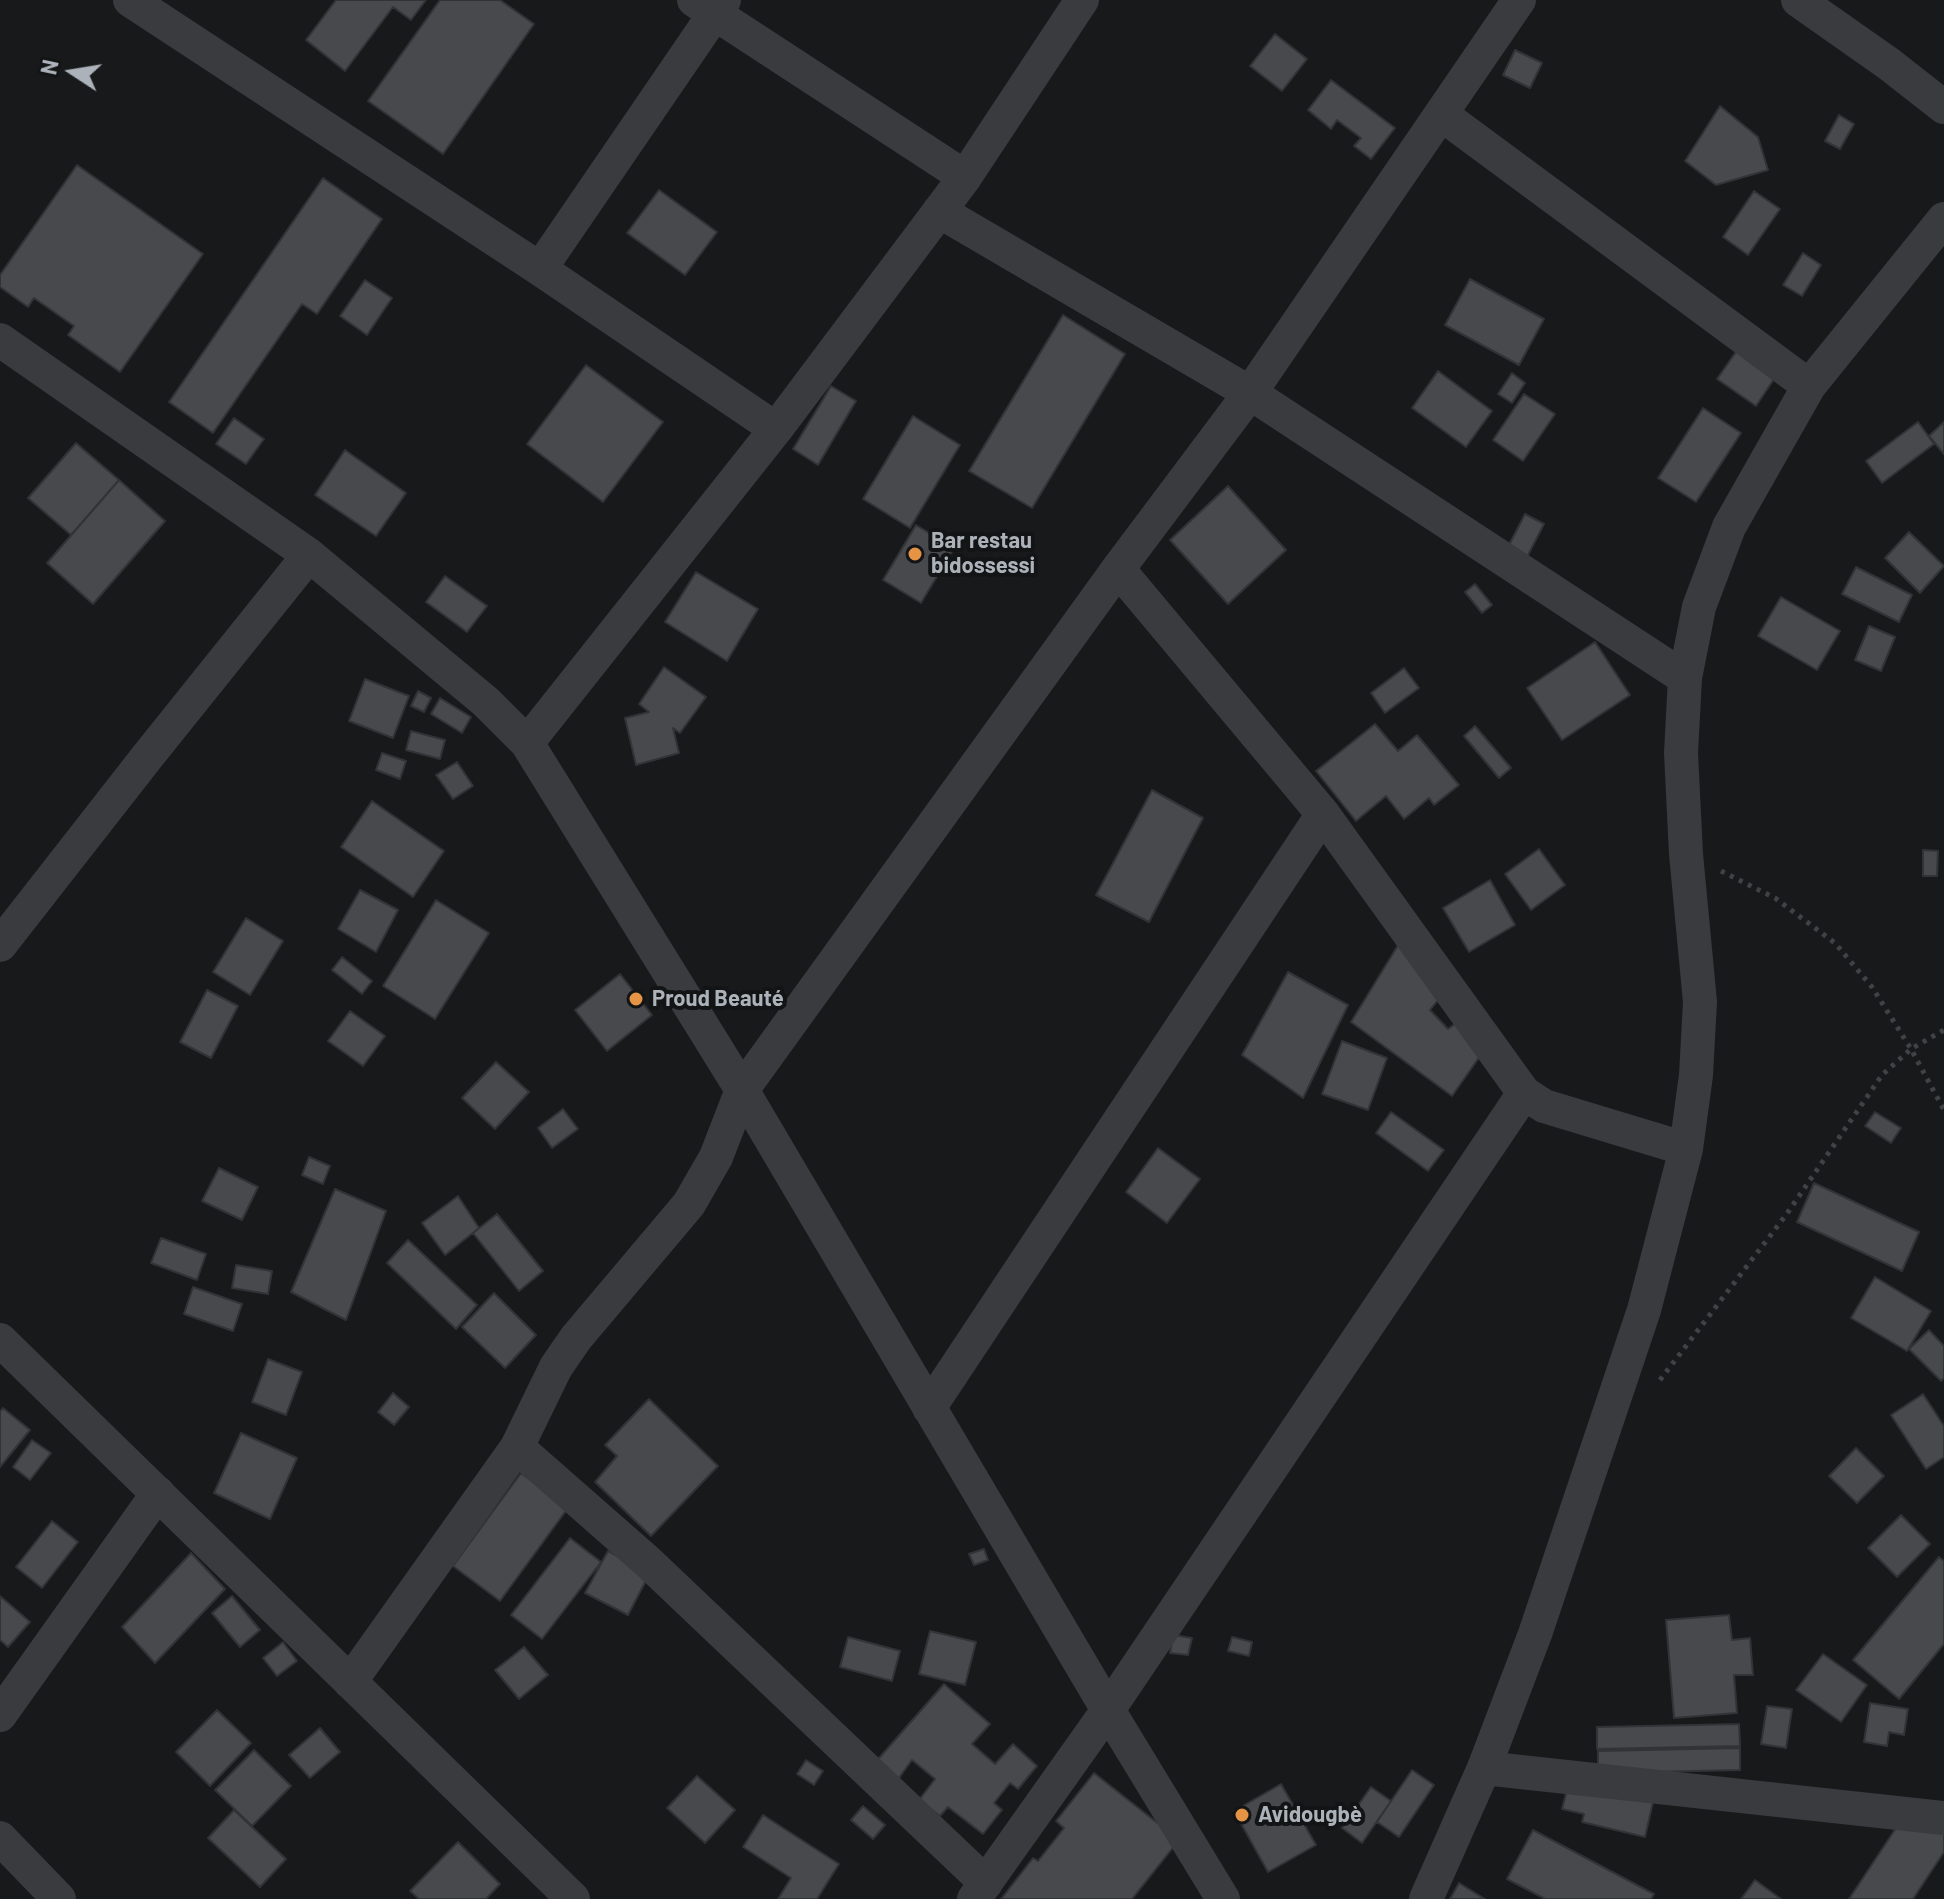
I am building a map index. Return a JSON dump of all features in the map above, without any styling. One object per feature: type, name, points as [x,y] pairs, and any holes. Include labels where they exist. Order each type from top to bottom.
[{"type":"street","points":[[130,0],[540,269],[776,429]]},
{"type":"street","points":[[527,743],[776,429],[965,177],[1082,0]]},
{"type":"street","points":[[350,1682],[517,1447],[556,1367],[576,1338],[689,1204],[716,1157],[742,1090],[1118,569],[1250,393],[1519,0]]},
{"type":"street","points":[[1798,0],[1944,107]]},
{"type":"street","points":[[540,269],[711,5],[965,177]]},
{"type":"street","points":[[1441,114],[1809,386]]},
{"type":"street","points":[[939,211],[1250,393],[1685,678]]},
{"type":"street","points":[[1426,1899],[1484,1768],[1535,1634],[1640,1324],[1686,1149],[1696,1075],[1700,1002],[1686,854],[1681,753],[1685,678],[1699,607],[1729,527],[1809,386],[1944,219]]},
{"type":"street","points":[[0,340],[309,555],[486,702],[527,743],[742,1090],[1223,1899]]},
{"type":"street","points":[[0,945],[309,555]]},
{"type":"street","points":[[1118,569],[1323,814],[1524,1093],[1544,1106],[1686,1149]]},
{"type":"street","points":[[929,1408],[1323,814]]},
{"type":"street","points":[[517,1447],[648,1562],[980,1891],[1108,1710],[1524,1093]]},
{"type":"street","points":[[0,1340],[573,1899]]},
{"type":"street","points":[[0,1715],[158,1493]]},
{"type":"street","points":[[1484,1768],[1944,1818]]},
{"type":"street","points":[[0,1838],[59,1899]]},
{"type":"path","points":[[1686,854],[1775,898],[1835,943],[1872,987],[1944,1110]]},
{"type":"path","points":[[1650,1392],[1777,1226],[1882,1075],[1911,1049],[1944,1030]]},
{"type":"building","points":[[336,0],[426,0],[411,20],[393,7],[345,71],[306,40]]},
{"type":"building","points":[[440,0],[500,0],[534,24],[443,154],[368,101]]},
{"type":"building","points":[[1275,34],[1307,59],[1282,91],[1250,66]]},
{"type":"building","points":[[1515,50],[1542,63],[1530,88],[1503,75]]},
{"type":"building","points":[[1331,80],[1395,128],[1371,159],[1354,146],[1361,138],[1337,120],[1331,129],[1308,110]]},
{"type":"building","points":[[1720,106],[1758,137],[1768,170],[1716,185],[1685,161]]},
{"type":"building","points":[[1839,115],[1854,124],[1840,149],[1825,141]]},
{"type":"building","points":[[77,165],[203,254],[120,372],[68,335],[74,326],[34,298],[28,307],[0,287],[0,275]]},
{"type":"building","points":[[323,178],[382,219],[317,314],[302,304],[213,433],[169,402]]},
{"type":"building","points":[[659,190],[717,232],[685,275],[627,233]]},
{"type":"building","points":[[1754,191],[1780,209],[1748,255],[1723,237]]},
{"type":"building","points":[[1803,253],[1821,265],[1802,296],[1783,285]]},
{"type":"building","points":[[1470,279],[1544,319],[1519,365],[1445,325]]},
{"type":"building","points":[[365,280],[392,298],[367,335],[340,316]]},
{"type":"building","points":[[1063,315],[1125,354],[1032,508],[969,471]]},
{"type":"building","points":[[1738,349],[1776,376],[1756,406],[1717,379]]},
{"type":"building","points":[[586,365],[663,422],[603,502],[527,444]]},
{"type":"building","points":[[1438,371],[1492,411],[1466,447],[1412,408]]},
{"type":"building","points":[[1512,373],[1525,383],[1512,403],[1498,394]]},
{"type":"building","points":[[831,386],[856,401],[818,465],[793,449]]},
{"type":"building","points":[[1524,394],[1555,414],[1523,461],[1493,440]]},
{"type":"building","points":[[1703,408],[1741,433],[1696,502],[1658,478]]},
{"type":"building","points":[[913,416],[960,445],[910,528],[863,499]]},
{"type":"building","points":[[234,418],[264,439],[246,464],[216,444]]},
{"type":"building","points":[[1918,422],[1934,444],[1882,483],[1866,461]]},
{"type":"building","points":[[1944,422],[1944,454],[1929,436]]},
{"type":"building","points":[[76,443],[119,480],[71,535],[28,498]]},
{"type":"building","points":[[345,450],[406,493],[376,536],[315,495]]},
{"type":"building","points":[[119,480],[165,521],[93,604],[47,563]]},
{"type":"building","points":[[1228,486],[1286,550],[1228,604],[1170,540]]},
{"type":"building","points":[[1525,514],[1544,524],[1527,557],[1508,547]]},
{"type":"building","points":[[916,525],[954,548],[921,603],[883,580]]},
{"type":"building","points":[[1909,532],[1944,566],[1920,593],[1885,558]]},
{"type":"building","points":[[1856,567],[1912,595],[1899,622],[1842,594]]},
{"type":"building","points":[[696,572],[758,609],[727,661],[665,622]]},
{"type":"building","points":[[445,576],[487,606],[467,632],[426,602]]},
{"type":"building","points":[[1475,584],[1492,605],[1482,613],[1465,592]]},
{"type":"building","points":[[1781,597],[1840,631],[1817,670],[1758,636]]},
{"type":"building","points":[[1869,626],[1895,637],[1881,671],[1855,660]]},
{"type":"building","points":[[1595,642],[1630,695],[1562,740],[1527,688]]},
{"type":"building","points":[[664,667],[706,697],[680,733],[673,728],[679,753],[636,765],[625,718],[649,712],[639,704]]},
{"type":"building","points":[[1404,668],[1419,688],[1385,713],[1371,693]]},
{"type":"building","points":[[365,679],[409,696],[393,738],[349,721]]},
{"type":"building","points":[[418,691],[431,698],[424,712],[411,706]]},
{"type":"building","points":[[440,698],[471,717],[462,733],[431,714]]},
{"type":"building","points":[[1375,724],[1398,751],[1417,735],[1459,785],[1434,805],[1429,798],[1404,819],[1386,796],[1356,821],[1316,771]]},
{"type":"building","points":[[1475,726],[1511,768],[1499,778],[1464,736]]},
{"type":"building","points":[[411,731],[445,740],[440,759],[406,750]]},
{"type":"building","points":[[382,753],[406,761],[400,779],[376,770]]},
{"type":"building","points":[[457,762],[473,786],[453,799],[436,775]]},
{"type":"building","points":[[1152,790],[1203,818],[1149,922],[1096,895]]},
{"type":"building","points":[[372,801],[444,851],[413,897],[341,847]]},
{"type":"building","points":[[1539,849],[1565,885],[1531,910],[1505,874]]},
{"type":"building","points":[[1923,850],[1938,851],[1937,876],[1923,876]]},
{"type":"building","points":[[1490,880],[1515,925],[1469,952],[1443,908]]},
{"type":"building","points":[[360,890],[398,910],[376,952],[338,929]]},
{"type":"building","points":[[436,900],[489,933],[435,1019],[383,986]]},
{"type":"building","points":[[246,918],[283,941],[250,995],[213,972]]},
{"type":"building","points":[[1400,942],[1442,995],[1430,1010],[1448,1029],[1460,1020],[1485,1049],[1452,1096],[1351,1022]]},
{"type":"building","points":[[342,957],[372,981],[362,994],[332,970]]},
{"type":"building","points":[[1288,972],[1348,1005],[1303,1098],[1242,1055]]},
{"type":"building","points":[[620,974],[652,1015],[607,1051],[575,1010]]},
{"type":"building","points":[[207,990],[238,1006],[211,1058],[180,1042]]},
{"type":"building","points":[[350,1011],[385,1036],[363,1066],[328,1041]]},
{"type":"building","points":[[1342,1041],[1387,1058],[1368,1110],[1322,1094]]},
{"type":"building","points":[[496,1062],[529,1092],[495,1129],[462,1098]]},
{"type":"building","points":[[563,1109],[578,1129],[552,1148],[538,1128]]},
{"type":"building","points":[[1391,1112],[1444,1150],[1428,1171],[1376,1133]]},
{"type":"building","points":[[1875,1112],[1901,1128],[1891,1143],[1865,1126]]},
{"type":"building","points":[[1158,1148],[1200,1179],[1167,1223],[1126,1192]]},
{"type":"building","points":[[309,1157],[330,1166],[323,1184],[302,1175]]},
{"type":"building","points":[[219,1168],[258,1187],[242,1220],[202,1201]]},
{"type":"building","points":[[1814,1183],[1919,1232],[1902,1271],[1797,1222]]},
{"type":"building","points":[[335,1189],[386,1211],[346,1320],[291,1292]]},
{"type":"building","points":[[458,1196],[479,1228],[445,1255],[422,1223]]},
{"type":"building","points":[[497,1214],[543,1271],[519,1291],[473,1233]]},
{"type":"building","points":[[161,1238],[206,1254],[197,1280],[151,1263]]},
{"type":"building","points":[[408,1240],[477,1305],[456,1329],[387,1263]]},
{"type":"building","points":[[236,1265],[272,1271],[268,1294],[232,1288]]},
{"type":"building","points":[[1875,1277],[1931,1311],[1907,1351],[1851,1318]]},
{"type":"building","points":[[193,1287],[242,1304],[233,1331],[184,1314]]},
{"type":"building","points":[[494,1293],[536,1335],[505,1368],[462,1327]]},
{"type":"building","points":[[1929,1330],[1944,1346],[1944,1378],[1941,1381],[1909,1349]]},
{"type":"building","points":[[268,1359],[302,1372],[286,1415],[252,1402]]},
{"type":"building","points":[[393,1393],[409,1407],[394,1425],[378,1412]]},
{"type":"building","points":[[1923,1394],[1944,1426],[1944,1457],[1926,1469],[1891,1415]]},
{"type":"building","points":[[649,1399],[718,1466],[651,1536],[595,1482],[617,1456],[605,1445]]},
{"type":"building","points":[[3,1408],[30,1430],[0,1467],[0,1412]]},
{"type":"building","points":[[241,1433],[297,1458],[270,1519],[214,1493]]},
{"type":"building","points":[[32,1440],[51,1453],[30,1480],[13,1467]]},
{"type":"building","points":[[1856,1448],[1884,1476],[1857,1503],[1829,1476]]},
{"type":"building","points":[[521,1473],[568,1508],[500,1601],[453,1566]]},
{"type":"building","points":[[1901,1515],[1930,1544],[1897,1577],[1868,1548]]},
{"type":"building","points":[[52,1521],[78,1542],[42,1588],[16,1567]]},
{"type":"building","points":[[570,1538],[601,1562],[542,1639],[511,1615]]},
{"type":"building","points":[[984,1549],[988,1560],[974,1565],[969,1554]]},
{"type":"building","points":[[608,1551],[650,1573],[628,1615],[585,1593]]},
{"type":"building","points":[[191,1553],[225,1589],[155,1663],[122,1627]]},
{"type":"building","points":[[1939,1557],[1944,1561],[1944,1644],[1899,1699],[1853,1660]]},
{"type":"building","points":[[0,1596],[30,1622],[8,1647],[0,1640]]},
{"type":"building","points":[[232,1596],[260,1630],[240,1647],[212,1613]]},
{"type":"building","points":[[1729,1615],[1732,1640],[1750,1638],[1753,1675],[1734,1675],[1737,1713],[1674,1718],[1666,1620]]},
{"type":"building","points":[[930,1631],[976,1642],[965,1685],[919,1674]]},
{"type":"building","points":[[1173,1635],[1192,1638],[1188,1655],[1170,1653]]},
{"type":"building","points":[[848,1637],[900,1651],[892,1681],[840,1667]]},
{"type":"building","points":[[1232,1637],[1252,1642],[1249,1656],[1228,1651]]},
{"type":"building","points":[[283,1642],[297,1661],[277,1676],[263,1658]]},
{"type":"building","points":[[524,1647],[548,1675],[519,1699],[495,1670]]},
{"type":"building","points":[[1823,1654],[1867,1685],[1841,1722],[1796,1690]]},
{"type":"building","points":[[944,1684],[990,1724],[972,1744],[995,1764],[1013,1744],[1037,1766],[1018,1789],[1010,1783],[994,1803],[1002,1810],[983,1834],[948,1807],[940,1816],[919,1800],[935,1779],[912,1760],[896,1782],[873,1765]]},
{"type":"building","points":[[1870,1703],[1908,1709],[1904,1735],[1889,1732],[1887,1746],[1864,1742]]},
{"type":"building","points":[[1767,1706],[1792,1709],[1786,1748],[1761,1744]]},
{"type":"building","points":[[217,1710],[251,1743],[210,1786],[176,1752]]},
{"type":"building","points":[[1739,1724],[1740,1746],[1597,1749],[1597,1727]]},
{"type":"building","points":[[320,1728],[340,1752],[310,1778],[289,1755]]},
{"type":"building","points":[[1740,1748],[1740,1770],[1598,1773],[1598,1751]]},
{"type":"building","points":[[254,1750],[291,1786],[252,1826],[215,1790]]},
{"type":"building","points":[[806,1760],[823,1771],[814,1785],[797,1774]]},
{"type":"building","points":[[1412,1770],[1434,1785],[1399,1837],[1377,1822]]},
{"type":"building","points":[[1094,1773],[1179,1840],[1132,1899],[1001,1899],[1033,1858],[1038,1861],[1064,1828],[1056,1821]]},
{"type":"building","points":[[697,1776],[735,1810],[705,1843],[667,1808]]},
{"type":"building","points":[[1281,1784],[1316,1845],[1268,1872],[1234,1811]]},
{"type":"building","points":[[1568,1786],[1653,1802],[1645,1837],[1582,1822],[1584,1814],[1562,1809]]},
{"type":"building","points":[[1371,1787],[1391,1801],[1362,1843],[1342,1828]]},
{"type":"building","points":[[863,1806],[885,1825],[873,1839],[851,1820]]},
{"type":"building","points":[[234,1810],[286,1859],[260,1887],[208,1838]]},
{"type":"building","points":[[763,1815],[839,1864],[817,1899],[778,1899],[791,1878],[743,1847]]},
{"type":"building","points":[[1898,1825],[1944,1829],[1944,1852],[1913,1899],[1849,1899]]},
{"type":"building","points":[[1533,1830],[1654,1894],[1651,1899],[1545,1899],[1507,1879]]},
{"type":"building","points":[[458,1842],[500,1884],[486,1899],[419,1899],[410,1891]]},
{"type":"building","points":[[1755,1880],[1781,1899],[1741,1899]]},
{"type":"building","points":[[1459,1883],[1485,1899],[1450,1899]]},
{"type":"place","name":"Bar restau bidossessi","points":[[915,554]]},
{"type":"place","name":"Proud Beauté","points":[[636,999]]},
{"type":"place","name":"Avidougbè","points":[[1242,1815]]}]
